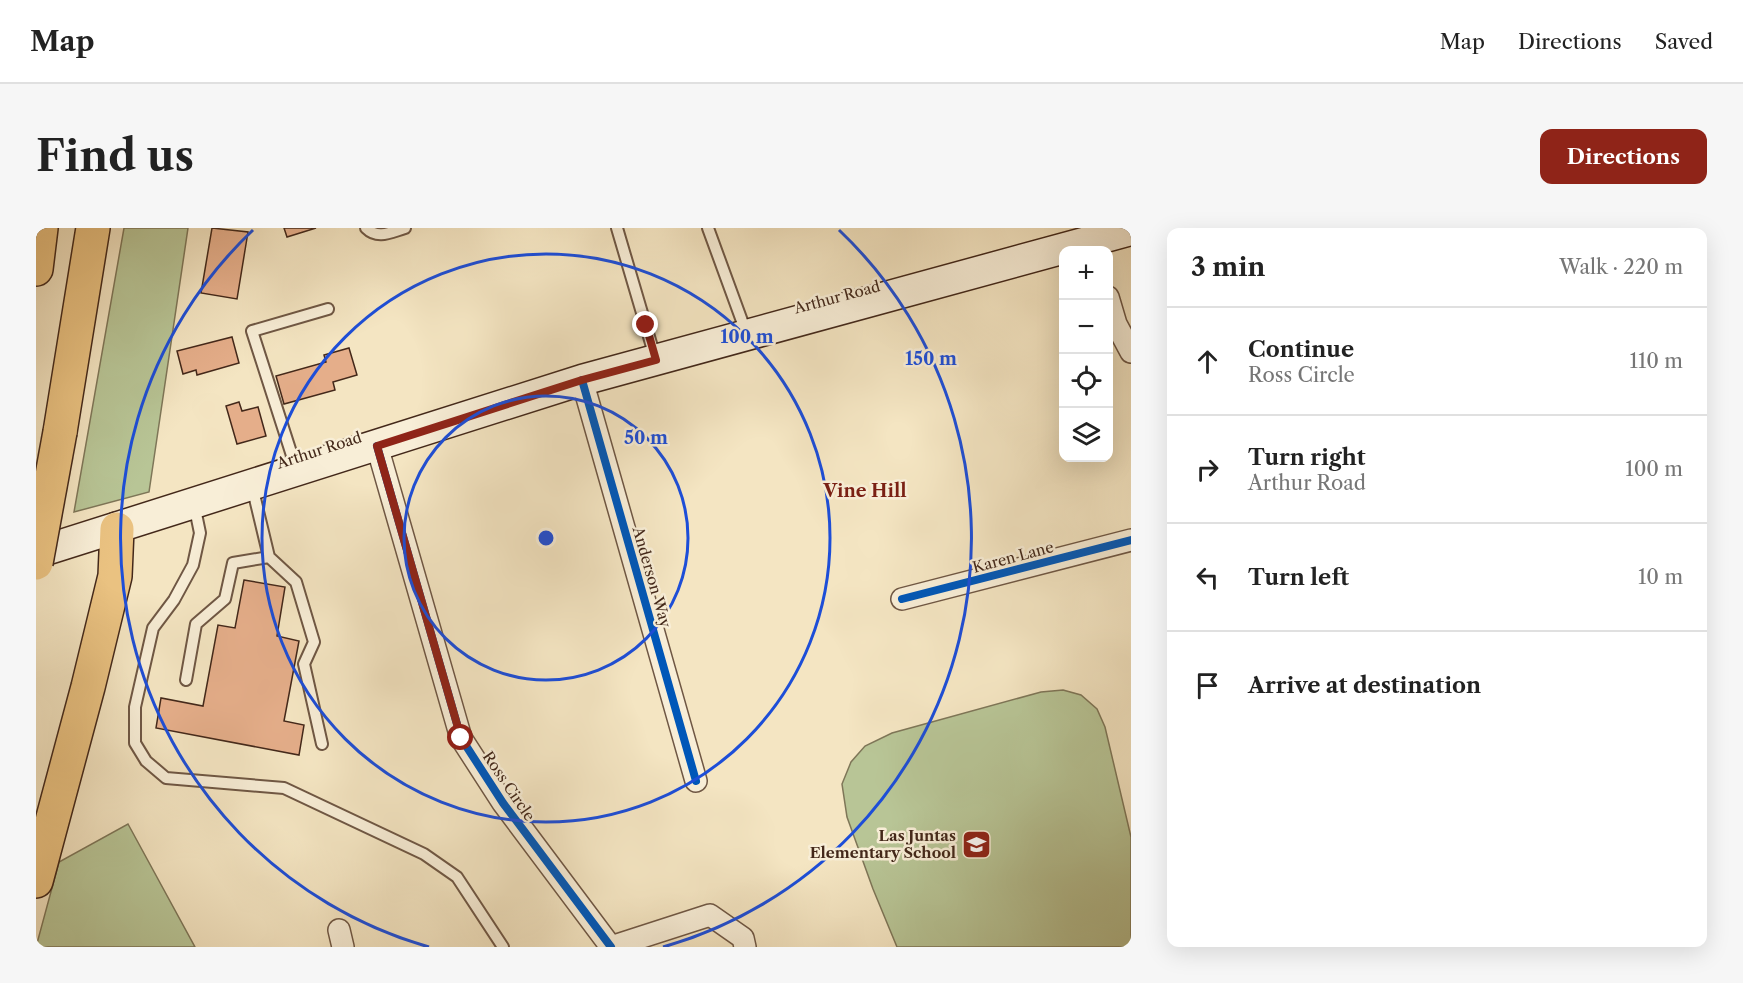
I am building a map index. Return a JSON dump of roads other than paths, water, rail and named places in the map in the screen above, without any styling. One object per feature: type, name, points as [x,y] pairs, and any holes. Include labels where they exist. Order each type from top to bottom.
[{"type":"highway","points":[[36,269],[41,228]]},
{"type":"highway","points":[[36,563],[93,228]]},
{"type":"highway","points":[[36,881],[115,576],[117,529]]},
{"type":"main road","name":"Arthur Road","points":[[1094,246],[1131,230]]},
{"type":"main road","name":"Arthur Road","points":[[36,553],[582,380],[1059,255]]},
{"type":"street","points":[[1109,300],[1116,324],[1131,352]]},
{"type":"street","name":"Anderson Way","points":[[582,380],[696,781]]},
{"type":"street","name":"Ross Circle","points":[[377,446],[461,738],[503,803],[611,947],[710,915],[743,938],[745,947]]},
{"type":"street","name":"Karen Lane","points":[[902,599],[1131,540]]},
{"type":"lane","points":[[366,228],[369,232],[380,236],[405,228]]},
{"type":"lane","points":[[617,228],[656,360]]},
{"type":"lane","points":[[708,228],[747,335]]},
{"type":"lane","points":[[297,471],[252,331],[328,309]]},
{"type":"lane","points":[[252,486],[269,556],[296,582],[314,642],[304,664],[322,744]]},
{"type":"lane","points":[[194,504],[200,533],[192,565],[174,600],[153,628],[135,707],[135,743],[146,761],[166,778],[284,788],[424,854],[457,877],[503,947]]},
{"type":"lane","points":[[186,680],[196,624],[225,599],[233,562],[269,556]]},
{"type":"place","name":"Las Juntas Elementary School","points":[[977,844]]},
{"type":"district","name":"Vine Hill","points":[[865,491]]}]
